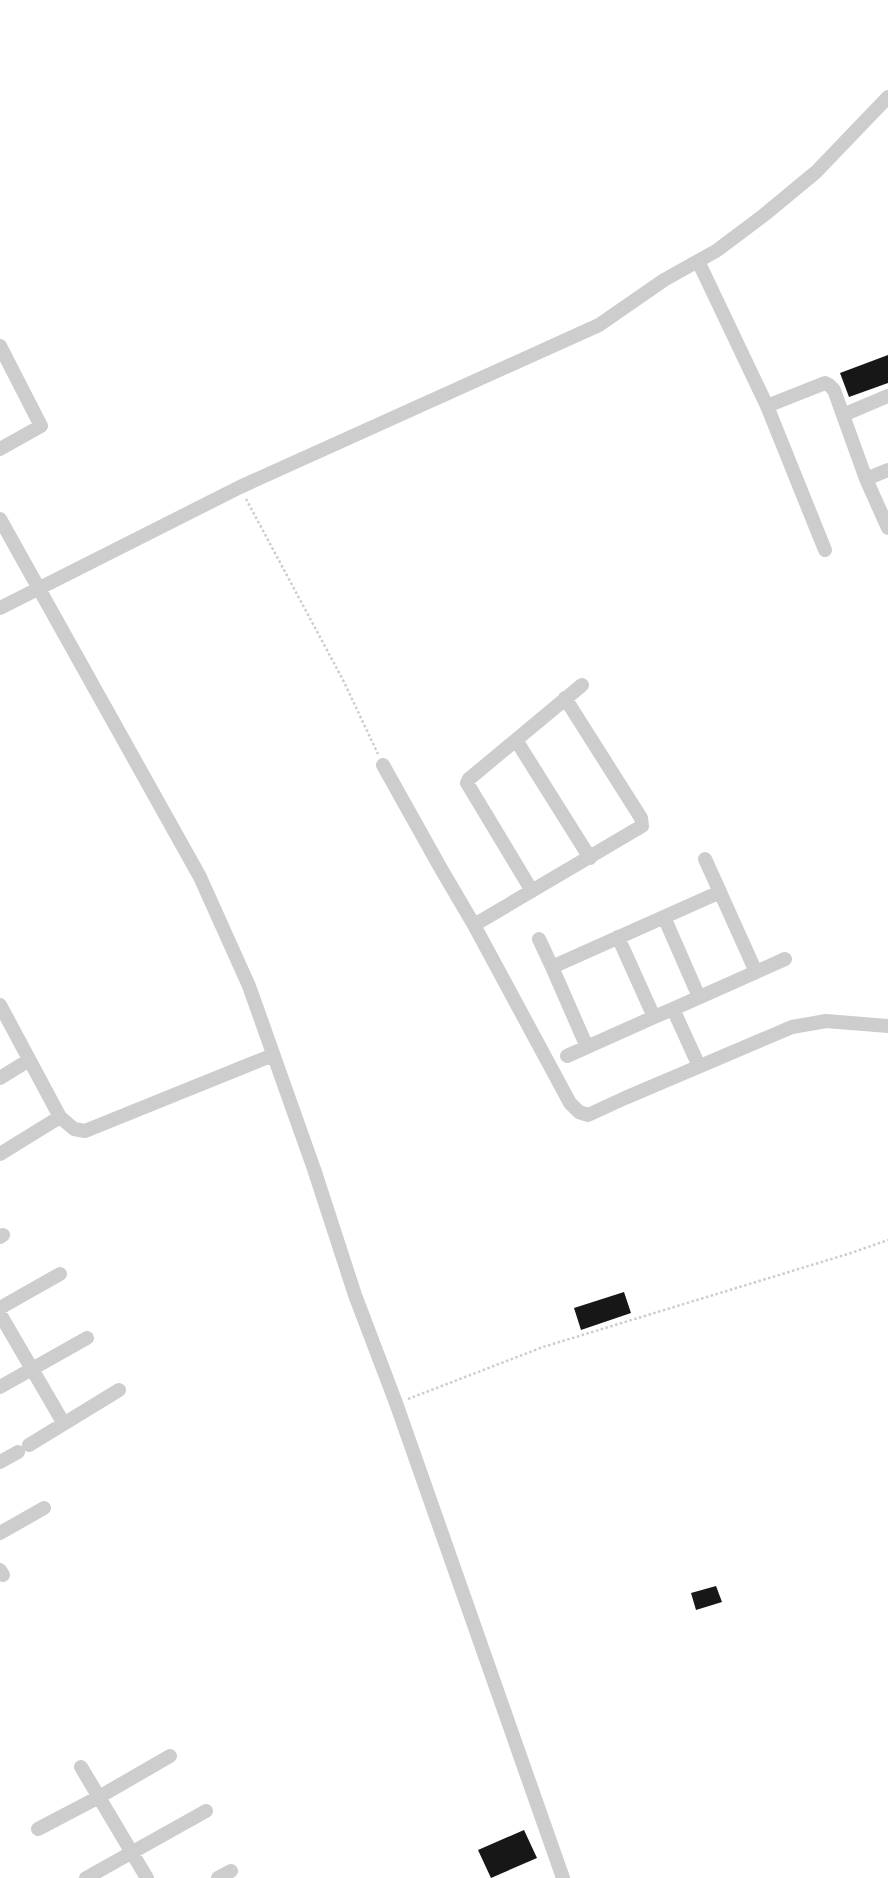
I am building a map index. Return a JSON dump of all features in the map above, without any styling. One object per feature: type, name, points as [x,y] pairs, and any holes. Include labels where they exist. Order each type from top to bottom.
[{"type":"street","points":[[0,608],[240,488],[438,397],[599,326],[664,280],[716,251],[764,215],[816,172],[888,97]]},
{"type":"street","points":[[698,261],[767,406],[825,550]]},
{"type":"street","points":[[0,346],[41,426],[0,449]]},
{"type":"street","points":[[767,406],[825,383],[834,390],[866,479],[888,528]]},
{"type":"street","points":[[844,415],[888,396]]},
{"type":"street","points":[[866,479],[888,470]]},
{"type":"street","points":[[0,519],[200,877],[249,986],[314,1169],[355,1295],[396,1403],[446,1551],[563,1878]]},
{"type":"street","points":[[532,892],[467,783],[468,779],[582,685]]},
{"type":"street","points":[[474,925],[640,828],[642,821],[566,698]]},
{"type":"street","points":[[516,740],[590,858]]},
{"type":"street","points":[[383,765],[474,925],[570,1103],[583,1114],[588,1115],[792,1027],[826,1021],[888,1026]]},
{"type":"street","points":[[705,859],[756,972]]},
{"type":"street","points":[[552,967],[720,892]]},
{"type":"street","points":[[664,917],[699,997]]},
{"type":"street","points":[[618,937],[654,1017]]},
{"type":"street","points":[[539,940],[587,1047]]},
{"type":"street","points":[[567,1056],[785,959]]},
{"type":"street","points":[[0,1005],[60,1118],[74,1129],[85,1131],[273,1056]]},
{"type":"street","points":[[673,1009],[699,1066]]},
{"type":"street","points":[[0,1078],[29,1060]]},
{"type":"street","points":[[0,1154],[60,1118]]},
{"type":"street","points":[[0,1308],[60,1274]]},
{"type":"street","points":[[0,1314],[64,1424]]},
{"type":"street","points":[[0,1387],[87,1338]]},
{"type":"street","points":[[0,1462],[119,1390]]},
{"type":"street","points":[[0,1533],[44,1508]]},
{"type":"street","points":[[38,1829],[99,1797],[170,1756]]},
{"type":"street","points":[[81,1767],[147,1878]]},
{"type":"street","points":[[86,1878],[206,1811]]},
{"type":"street","points":[[218,1878],[231,1871]]},
{"type":"path","points":[[240,488],[343,680],[383,765]]},
{"type":"path","points":[[396,1403],[543,1347],[888,1240]]},
{"type":"building","points":[[888,355],[888,383],[849,397],[840,373]]},
{"type":"building","points":[[624,1292],[631,1313],[581,1330],[574,1308]]},
{"type":"building","points":[[716,1586],[722,1602],[696,1610],[691,1593]]},
{"type":"building","points":[[524,1830],[537,1858],[491,1878],[478,1850]]}]
